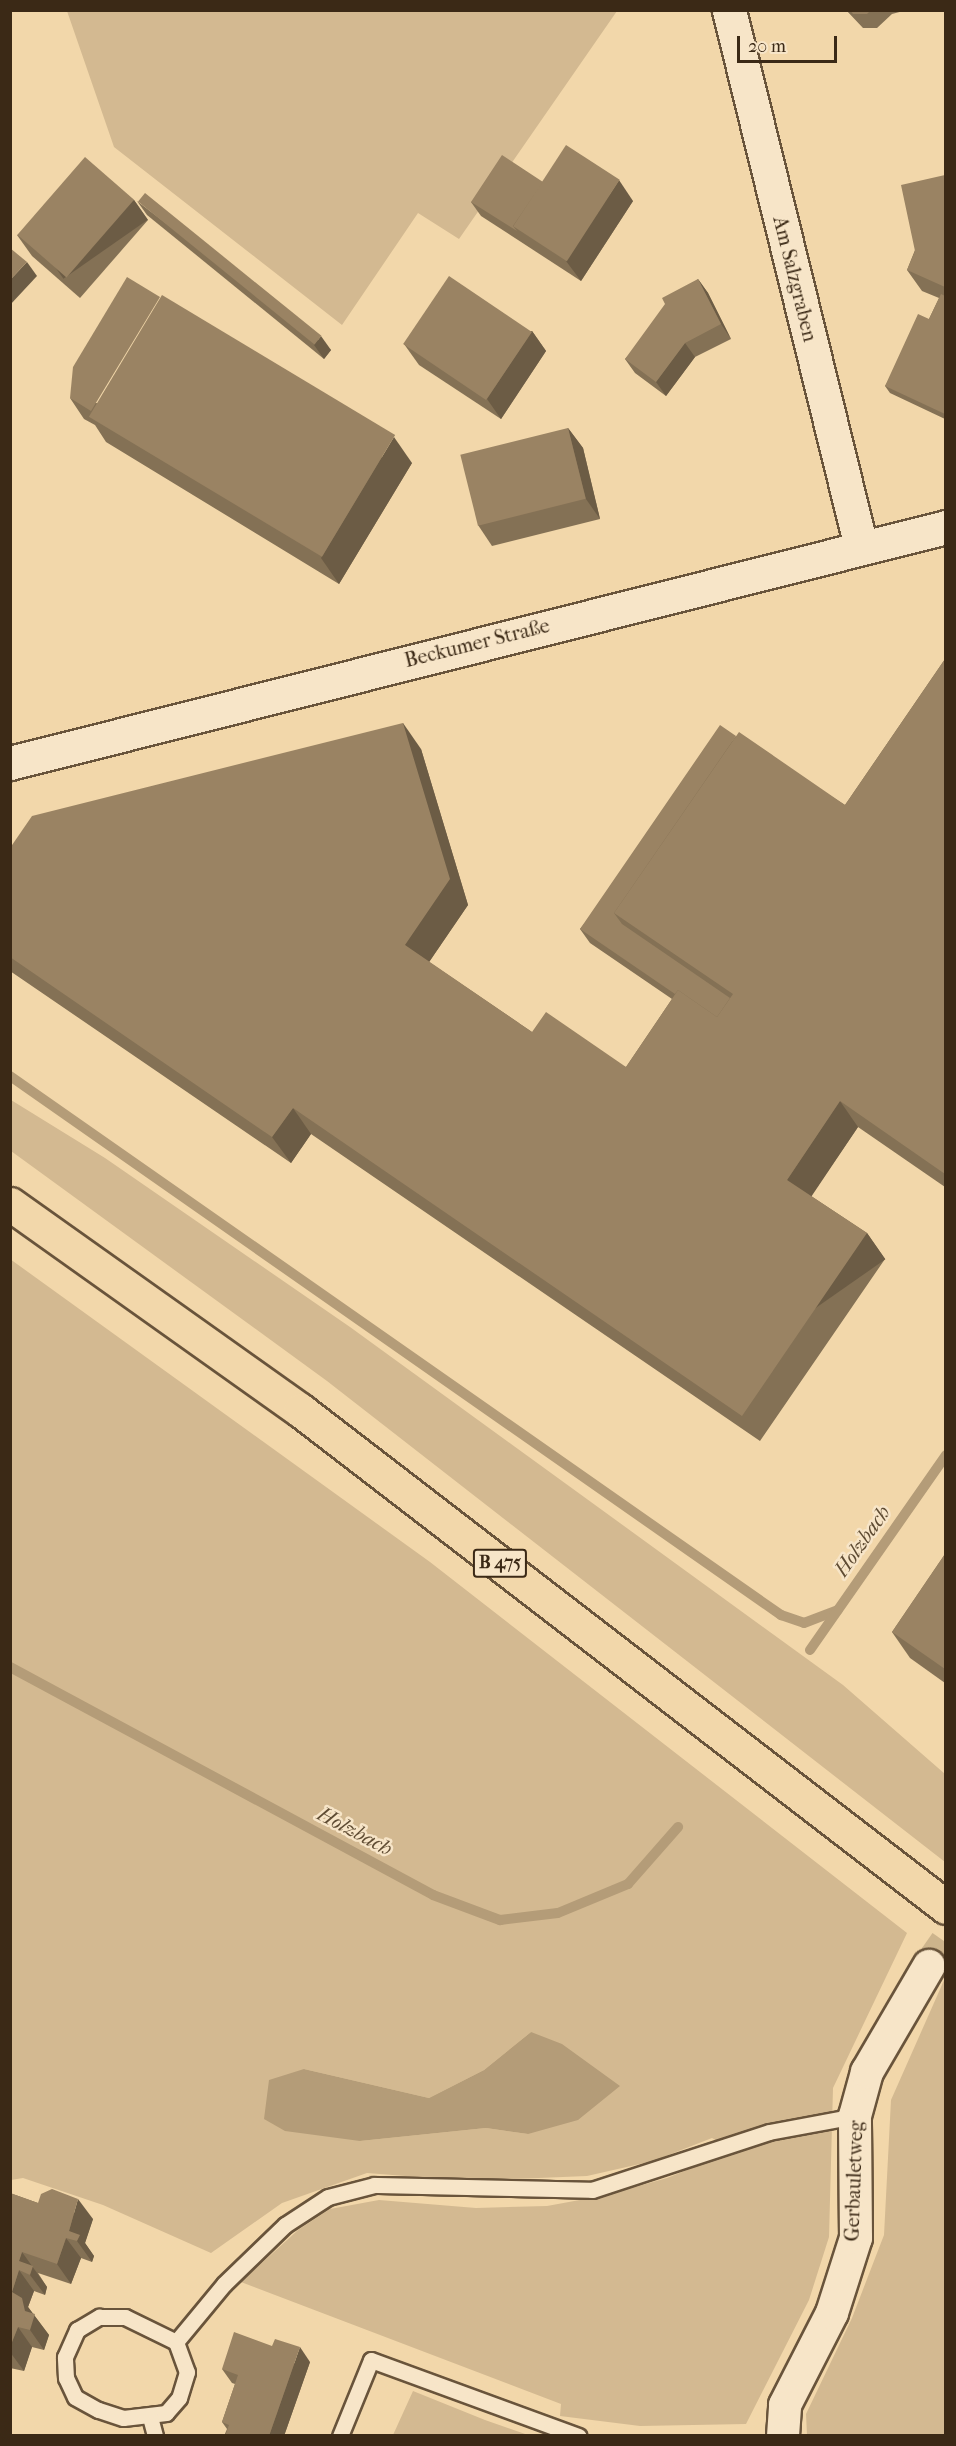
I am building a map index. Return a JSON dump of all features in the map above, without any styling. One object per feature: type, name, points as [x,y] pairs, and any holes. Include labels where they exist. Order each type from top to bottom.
[{"type":"main road","name":"B 475","points":[[10,1204],[300,1410],[945,1907]]},
{"type":"street","name":"Am Salzgraben","points":[[729,10],[861,547]]},
{"type":"street","name":"Beckumer Straße","points":[[10,763],[945,527]]},
{"type":"street","name":"Gerbauletweg","points":[[783,2436],[785,2405],[831,2313],[856,2238],[855,2116],[867,2072],[929,1966]]},
{"type":"lane","points":[[176,2342],[224,2284],[285,2225],[328,2197],[374,2185],[592,2190],[769,2132],[855,2116]]},
{"type":"lane","points":[[99,2317],[125,2317],[176,2342],[187,2372],[179,2398],[166,2413],[150,2417],[123,2418],[98,2410],[75,2397],[66,2378],[64,2357],[77,2330],[99,2317]]},
{"type":"lane","points":[[340,2436],[372,2360],[579,2436]]},
{"type":"lane","points":[[150,2417],[155,2436]]},
{"type":"shaded area","points":[[67,11],[617,11],[459,239],[418,213],[342,325],[114,147]]},
{"type":"shaded area","points":[[11,1100],[105,1158],[350,1327],[843,1685],[945,1774],[945,1862],[327,1381],[11,1151]]},
{"type":"shaded area","points":[[10,1259],[430,1562],[907,1933],[833,2088],[829,2237],[809,2300],[746,2424],[640,2426],[560,2416],[561,2404],[241,2282],[298,2230],[330,2209],[379,2200],[476,2208],[547,2206],[607,2195],[667,2178],[735,2151],[712,2138],[653,2161],[587,2176],[469,2181],[367,2173],[282,2203],[211,2253],[103,2205],[23,2178],[11,2180]],"holes":[[[531,2032],[528,2134],[486,2128],[360,2141],[304,2069],[429,2098],[484,2070]]]},
{"type":"shaded area","points":[[945,1978],[945,2435],[807,2435],[806,2414],[852,2318],[884,2235],[891,2100]]},
{"type":"shaded area","points":[[531,2032],[562,2044],[620,2086],[578,2120],[528,2134],[486,2128],[360,2141],[285,2131],[264,2119],[269,2080],[304,2069],[429,2098],[484,2070]]},
{"type":"shaded area","points":[[413,2391],[485,2420],[528,2435],[393,2435]]},
{"type":"building","points":[[850,10],[871,10],[867,14],[853,14]]},
{"type":"building","points":[[566,145],[620,180],[567,261],[513,226]]},
{"type":"building","points":[[502,155],[543,182],[513,226],[517,231],[471,202]]},
{"type":"building","points":[[85,157],[134,200],[66,277],[17,235]]},
{"type":"building","points":[[945,175],[945,287],[907,270],[915,251],[901,185]]},
{"type":"building","points":[[145,193],[321,336],[314,344],[138,202]]},
{"type":"building","points":[[10,248],[27,262],[10,280]]},
{"type":"building","points":[[449,276],[532,332],[486,400],[403,344]]},
{"type":"building","points":[[127,277],[160,297],[91,411],[70,398],[73,367]]},
{"type":"building","points":[[698,279],[721,324],[685,343],[656,382],[625,359],[665,304],[662,298]]},
{"type":"building","points":[[941,294],[945,296],[945,414],[885,386],[918,314],[929,319]]},
{"type":"building","points":[[162,295],[395,435],[322,557],[89,417]]},
{"type":"building","points":[[568,428],[586,499],[478,526],[460,455]]},
{"type":"building","points":[[945,659],[945,1174],[840,1101],[787,1180],[867,1233],[742,1416],[293,1108],[272,1137],[10,957],[10,848],[32,816],[403,723],[450,879],[405,945],[532,1032],[546,1012],[626,1067],[678,990],[717,1017],[733,994],[614,913],[739,732],[845,805]]},
{"type":"building","points":[[720,725],[736,736],[614,913],[622,924],[730,998],[717,1017],[678,990],[675,994],[580,929]]},
{"type":"building","points":[[945,1554],[945,1669],[892,1632]]},
{"type":"building","points":[[52,2189],[78,2199],[69,2231],[80,2235],[77,2241],[66,2238],[57,2264],[22,2252],[19,2261],[33,2266],[30,2275],[19,2270],[12,2292],[22,2298],[25,2311],[35,2314],[30,2330],[18,2327],[10,2347],[10,2193],[38,2203],[41,2194]]},
{"type":"building","points":[[234,2332],[272,2346],[275,2339],[300,2347],[269,2436],[225,2436],[229,2425],[222,2422],[238,2375],[222,2369]]},
{"type":"waterway","points":[[10,1076],[781,1615],[804,1623],[838,1610]]},
{"type":"waterway","name":"Holzbach","points":[[810,1650],[946,1455]]},
{"type":"waterway","name":"Holzbach","points":[[10,1667],[433,1895],[500,1920],[558,1913],[628,1884],[678,1827]]},
{"type":"tunnel","points":[[929,1966],[946,1942]]}]
